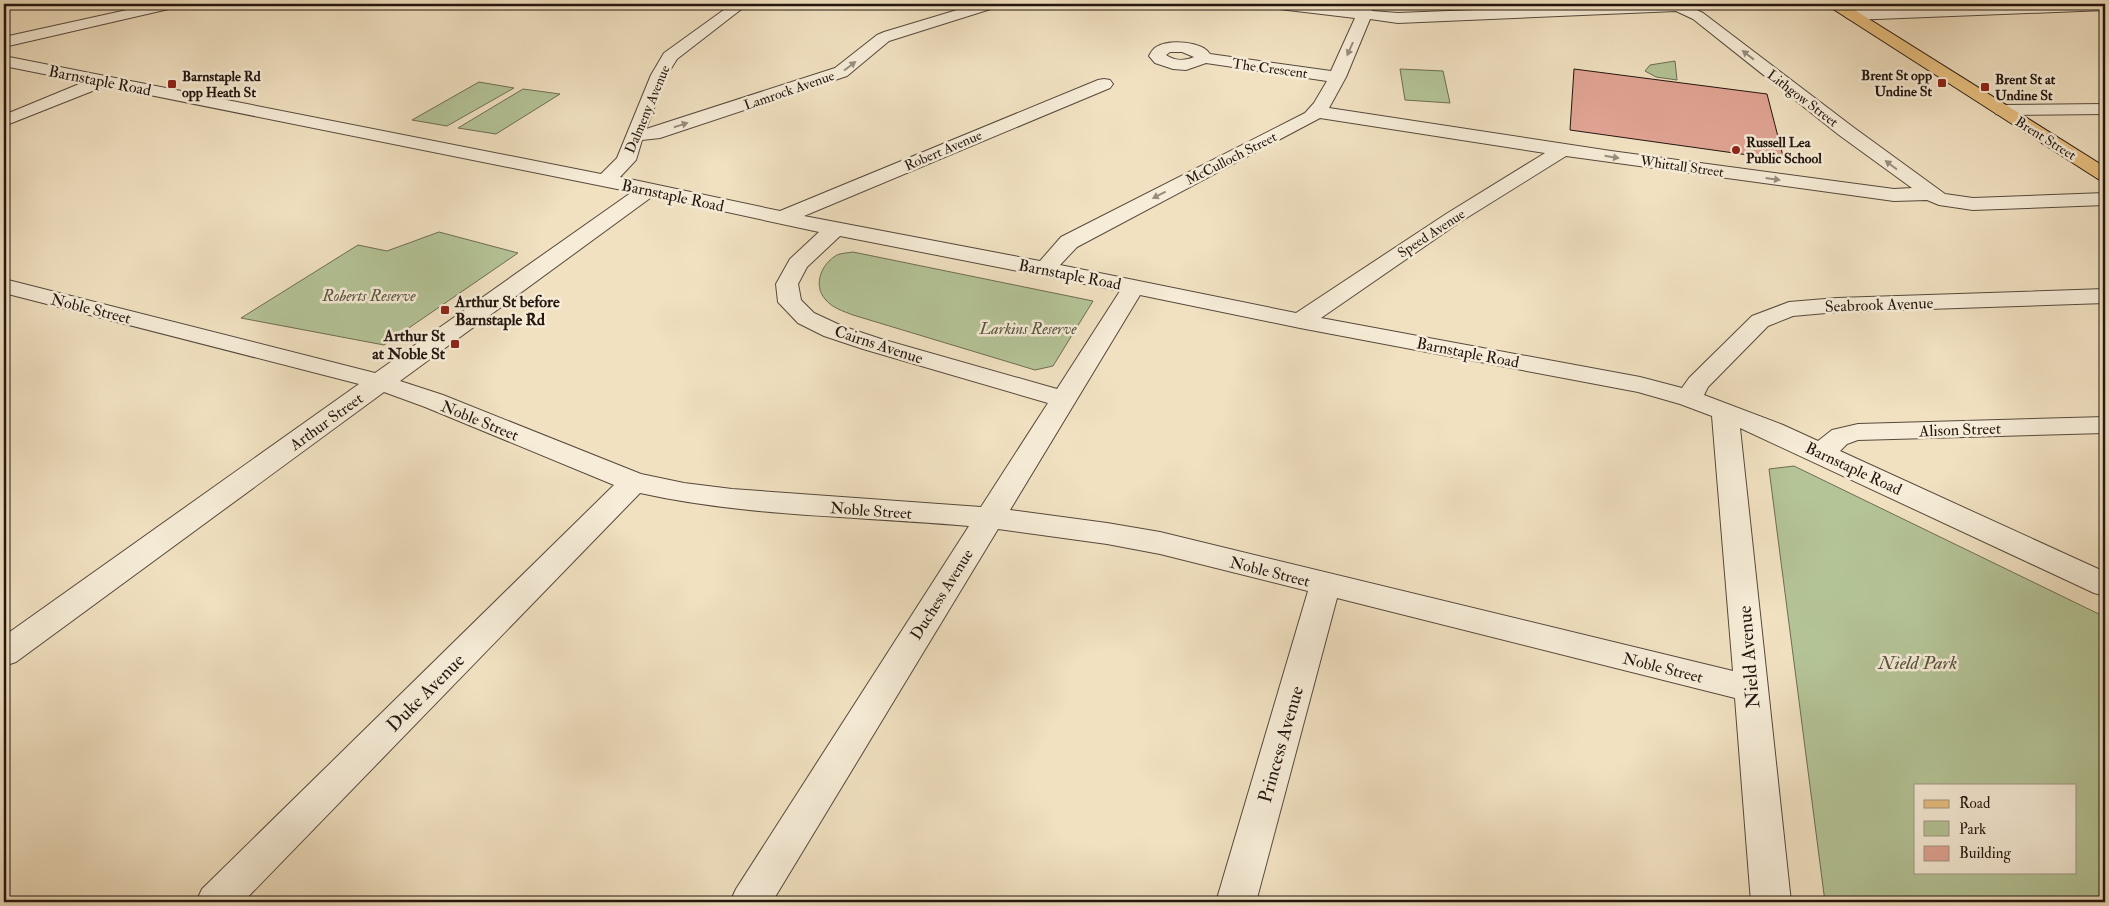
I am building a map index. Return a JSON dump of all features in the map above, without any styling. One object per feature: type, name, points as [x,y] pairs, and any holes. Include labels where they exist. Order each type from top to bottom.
[{"type":"main road","name":"Brent Street","points":[[1835,4],[2105,175]]},
{"type":"street","points":[[4,42],[173,4]]},
{"type":"street","name":"Dalmeny Avenue","points":[[605,181],[626,160],[634,135],[659,75],[670,56],[741,4]]},
{"type":"street","name":"Lamrock Avenue","points":[[634,135],[653,134],[841,72],[883,38],[992,4]]},
{"type":"street","points":[[1271,4],[1364,9],[1412,17],[1679,5]]},
{"type":"street","name":"Lithgow Street","points":[[1679,5],[1698,16],[1930,194]]},
{"type":"street","points":[[1852,15],[2105,6]]},
{"type":"street","name":"McCulloch Street","points":[[1045,269],[1069,242],[1318,112],[1338,77],[1364,9]]},
{"type":"street","name":"The Crescent","points":[[1203,58],[1338,77]]},
{"type":"street","name":"Barnstaple Road","points":[[4,61],[649,189],[835,229],[1045,269],[1300,321],[1640,385],[1689,398],[1823,453],[2105,585]]},
{"type":"street","points":[[4,120],[102,81]]},
{"type":"street","name":"Robert Avenue","points":[[782,218],[1104,84]]},
{"type":"street","points":[[2002,110],[2105,109]]},
{"type":"street","name":"Whittall Street","points":[[1318,112],[1611,157],[1894,195],[1930,194],[1946,201],[1973,204],[2105,199]]},
{"type":"street","name":"Speed Avenue","points":[[1300,321],[1453,218],[1564,149]]},
{"type":"street","name":"Arthur Street","points":[[4,653],[649,189]]},
{"type":"street","name":"Cairns Avenue","points":[[835,229],[798,264],[787,284],[790,302],[806,318],[833,331],[872,344],[1063,399]]},
{"type":"street","name":"Noble Street","points":[[4,286],[380,382],[434,401],[634,482],[684,493],[732,499],[988,519],[1101,531],[1160,543],[1751,689]]},
{"type":"street","name":"Duchess Avenue","points":[[750,902],[1134,287]]},
{"type":"street","name":"Seabrook Avenue","points":[[1689,398],[1698,383],[1760,321],[1789,308],[2105,296]]},
{"type":"street","name":"Nield Avenue","points":[[1725,412],[1771,902]]},
{"type":"street","name":"Alison Street","points":[[1823,453],[1834,440],[1844,434],[1858,432],[2105,425]]},
{"type":"street","name":"Duke Avenue","points":[[216,902],[634,482]]},
{"type":"street","name":"Princess Avenue","points":[[1236,902],[1325,585]]},
{"type":"green space","points":[[1675,61],[1677,80],[1656,77],[1645,71],[1650,65]]},
{"type":"green space","points":[[1400,69],[1443,71],[1450,103],[1405,100]]},
{"type":"green space","points":[[479,82],[514,88],[447,126],[412,120]]},
{"type":"green space","points":[[523,89],[560,94],[496,134],[458,128]]},
{"type":"green space","name":"Roberts Reserve","points":[[439,232],[518,253],[384,345],[241,318],[358,245],[387,251]]},
{"type":"green space","name":"Larkins Reserve","points":[[853,252],[1093,301],[1053,366],[1035,370],[853,315],[834,307],[821,293],[820,275],[831,259],[839,254]]},
{"type":"green space","name":"Nield Park","points":[[1794,466],[2105,617],[2105,902],[1825,902],[1769,469]]},
{"type":"building","points":[[1574,69],[1767,94],[1784,160],[1570,130]]},
{"type":"place","name":"Brent St opp Undine St","points":[[1942,83]]},
{"type":"place","name":"Barnstaple Rd opp Heath St","points":[[172,84]]},
{"type":"place","name":"Brent St at Undine St","points":[[1985,87]]},
{"type":"place","name":"Russell Lea Public School","points":[[1736,150]]},
{"type":"place","name":"Arthur St before Barnstaple Rd","points":[[445,310]]},
{"type":"place","name":"Arthur St at Noble St","points":[[455,344]]}]
